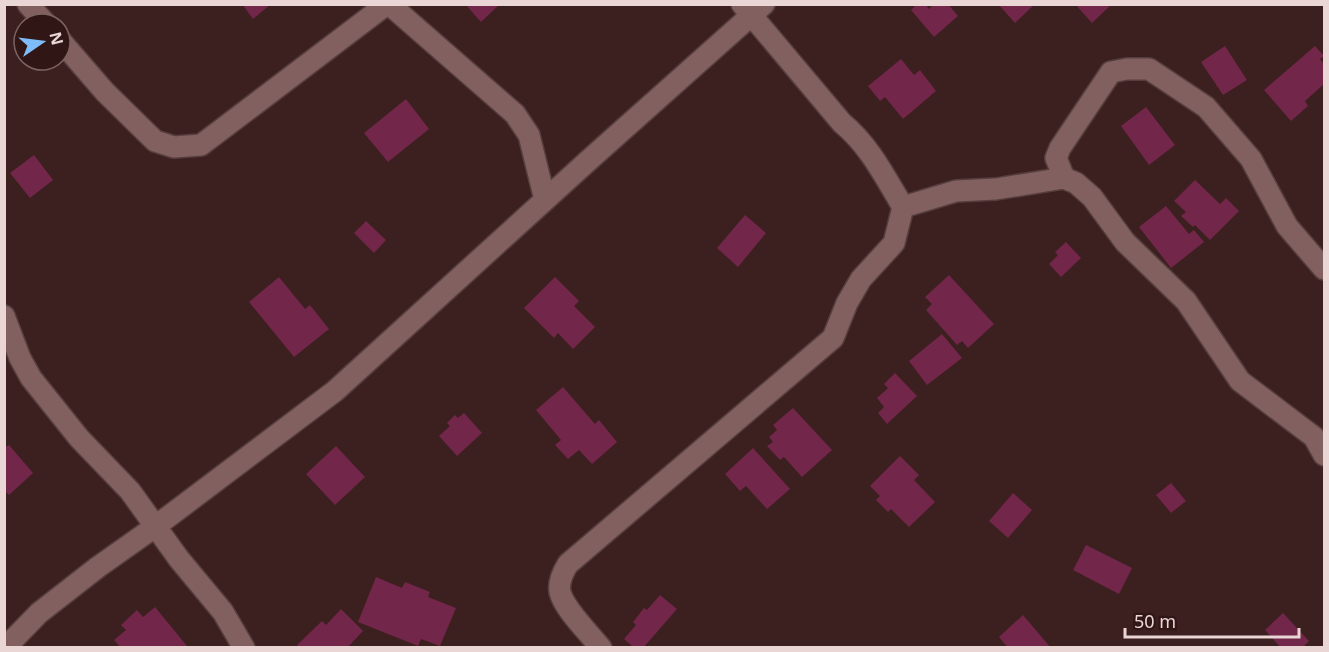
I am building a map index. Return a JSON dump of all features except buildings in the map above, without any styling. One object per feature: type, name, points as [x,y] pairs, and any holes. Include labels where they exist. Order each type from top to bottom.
[{"type":"street","points":[[72,54],[105,92],[155,141],[174,147],[201,145],[388,4],[515,114],[529,135],[545,200]]},
{"type":"street","points":[[5,648],[39,613],[98,567],[335,391],[752,8],[842,123],[854,133],[876,162],[903,207],[894,243],[861,279],[847,303],[833,338],[568,564],[561,576],[560,592],[571,612],[601,648]]},
{"type":"street","points":[[1064,178],[1056,158],[1060,148],[1111,72],[1126,69],[1149,69],[1206,107],[1251,159],[1287,226],[1324,268]]},
{"type":"street","points":[[903,207],[957,191],[996,189],[1064,178],[1076,183],[1092,197],[1125,242],[1186,302],[1240,381],[1314,438],[1324,455]]},
{"type":"street","points":[[4,316],[20,358],[31,378],[79,438],[130,490],[223,612],[244,648]]}]
